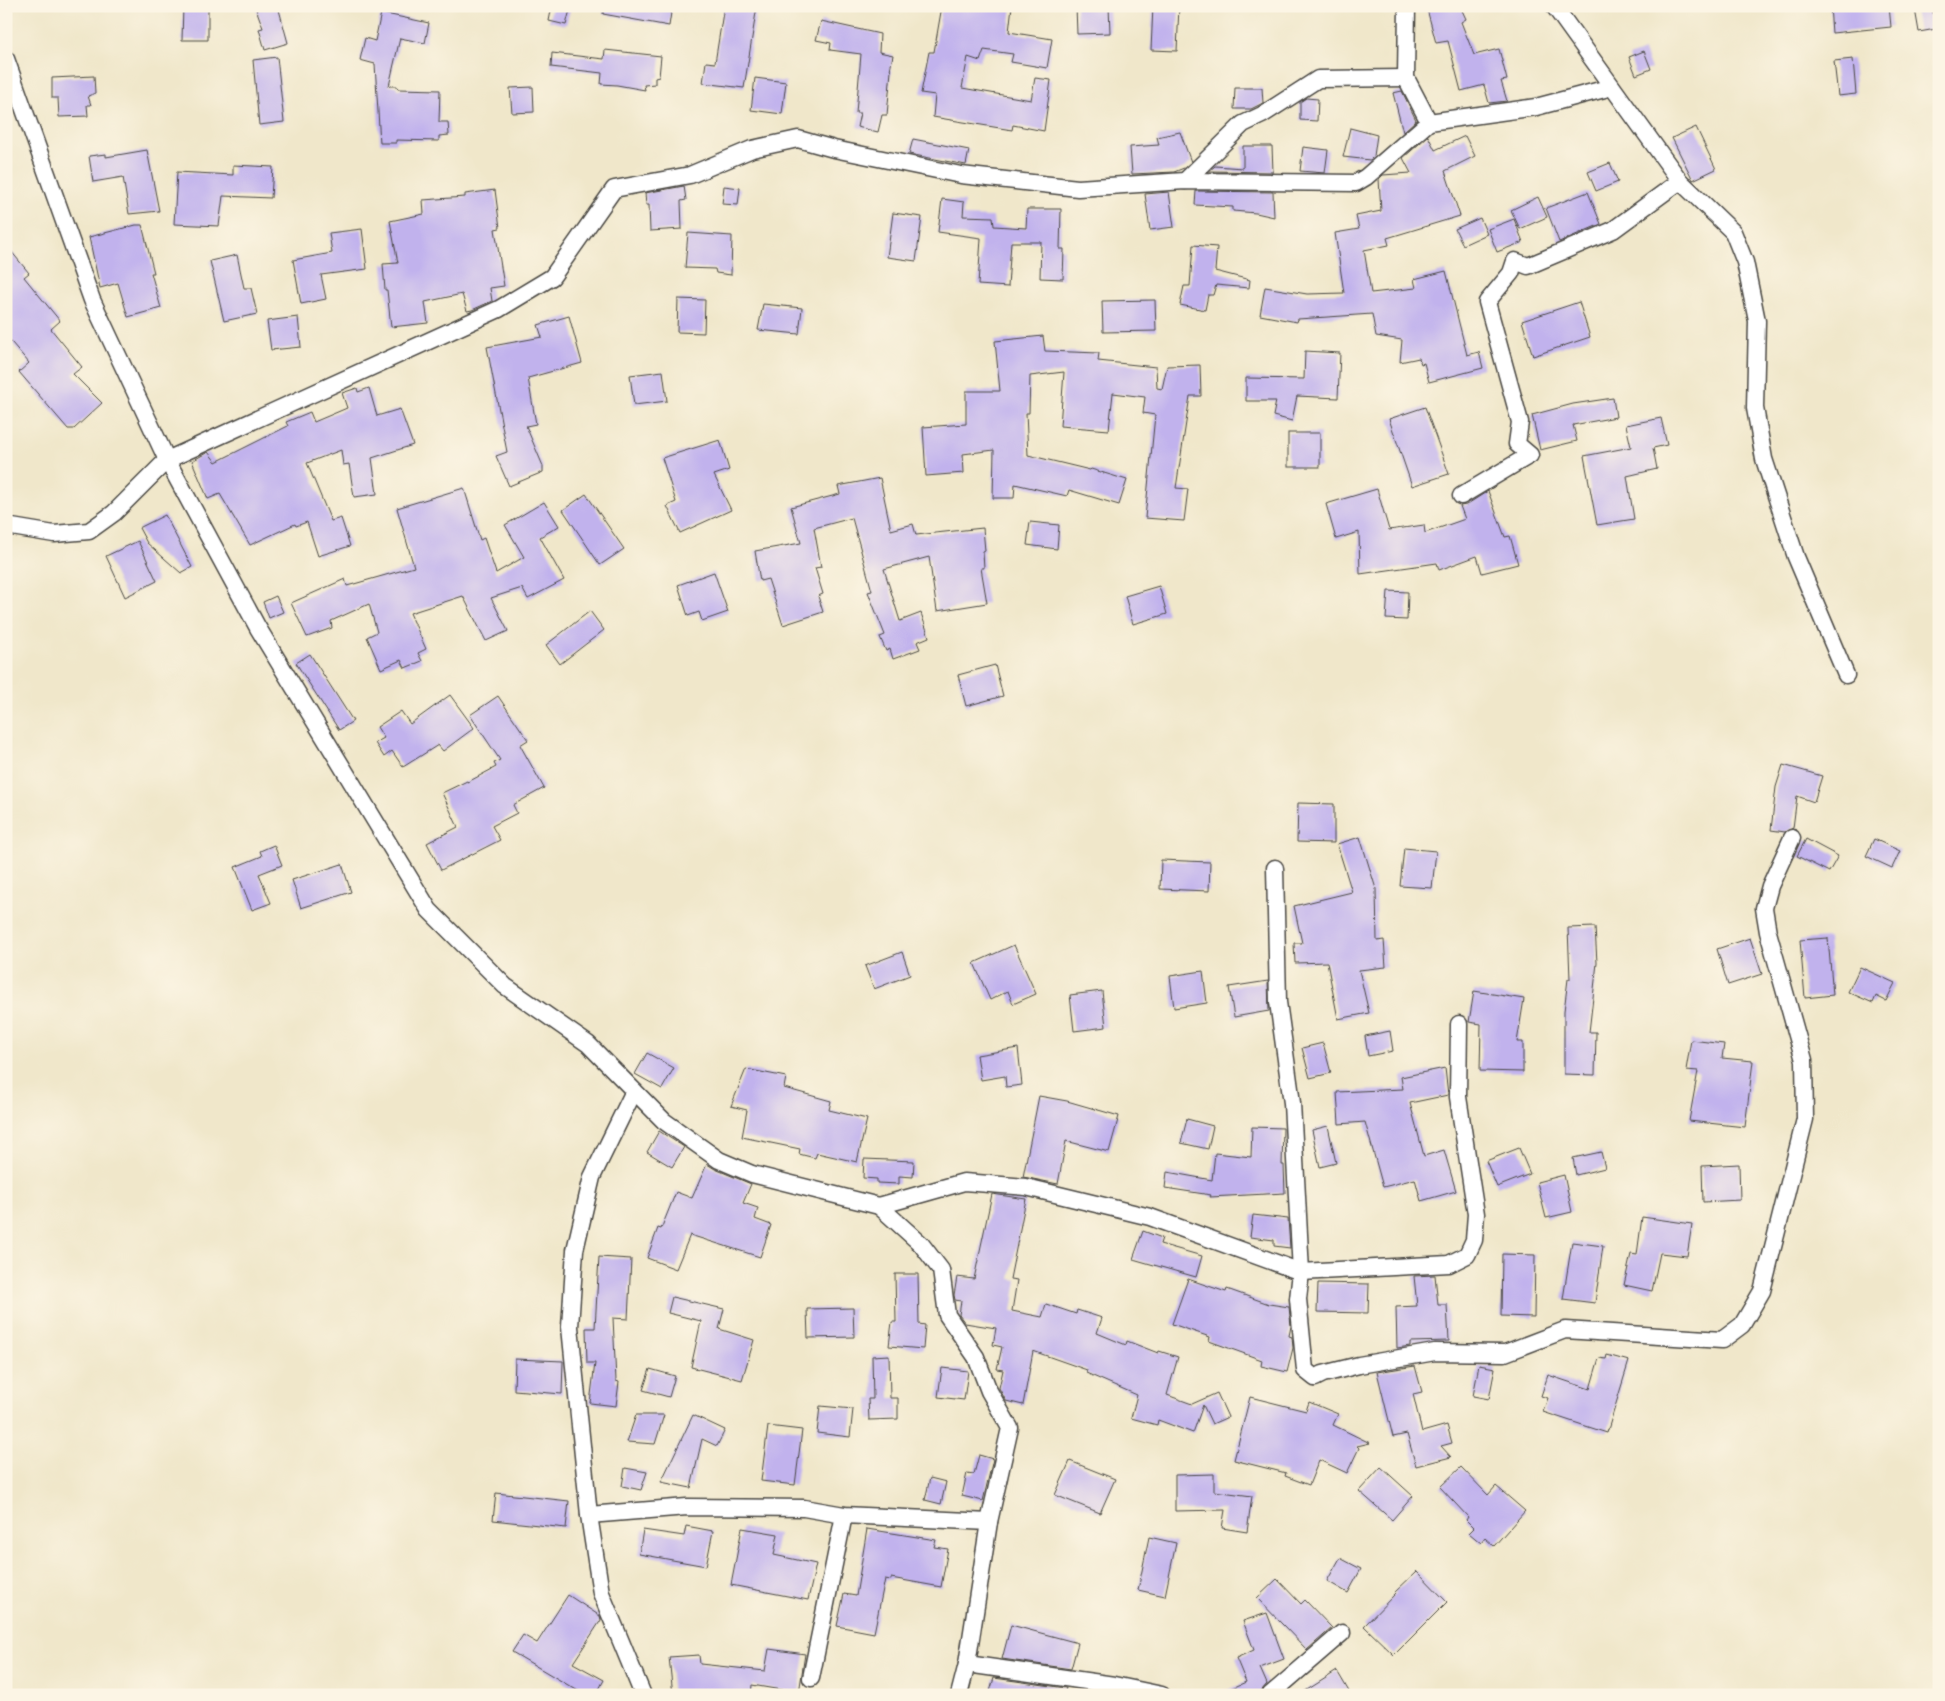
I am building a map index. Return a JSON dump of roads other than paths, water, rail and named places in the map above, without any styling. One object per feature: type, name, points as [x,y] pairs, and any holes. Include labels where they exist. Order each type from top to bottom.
[{"type":"street","points":[[1407,6],[1406,78],[1429,122]]},
{"type":"street","points":[[1554,6],[1680,180],[1733,232],[1745,262],[1757,321],[1755,408],[1764,460],[1796,557],[1846,674]]},
{"type":"street","points":[[6,59],[92,300],[167,460],[258,628],[429,910],[505,986],[588,1044],[664,1121],[719,1160],[752,1174],[879,1206],[921,1244],[941,1270],[947,1315],[976,1357],[989,1391],[1010,1428],[989,1522],[967,1664],[959,1695]]},
{"type":"street","points":[[1185,181],[1243,124],[1262,115],[1318,79],[1406,78]]},
{"type":"street","points":[[6,526],[54,534],[89,531],[114,512],[167,460],[499,309],[552,277],[614,189],[690,175],[752,149],[798,139],[834,149],[961,175],[1078,188],[1185,181],[1356,182],[1366,177],[1429,122],[1536,107],[1612,87]]},
{"type":"street","points":[[1461,496],[1530,455],[1517,444],[1520,422],[1487,302],[1510,273],[1514,261],[1528,266],[1613,230],[1680,180]]},
{"type":"street","points":[[1275,868],[1278,1002],[1292,1103],[1301,1272],[1298,1299],[1304,1370],[1315,1378],[1323,1374],[1359,1365],[1435,1352],[1506,1353],[1565,1330],[1722,1340],[1742,1325],[1762,1292],[1805,1119],[1804,1060],[1768,932],[1764,908],[1770,886],[1792,838]]},
{"type":"street","points":[[879,1206],[964,1182],[1026,1188],[1150,1218],[1301,1272],[1449,1264],[1467,1255],[1474,1240],[1476,1214],[1458,1097],[1459,1024]]},
{"type":"street","points":[[634,1091],[592,1177],[575,1250],[570,1327],[589,1516],[601,1593],[643,1695]]},
{"type":"street","points":[[589,1516],[688,1507],[804,1508],[844,1515],[989,1522]]},
{"type":"street","points":[[810,1678],[844,1515]]},
{"type":"street","points":[[1270,1695],[1342,1633]]},
{"type":"street","points":[[967,1664],[1114,1685],[1162,1695]]}]
